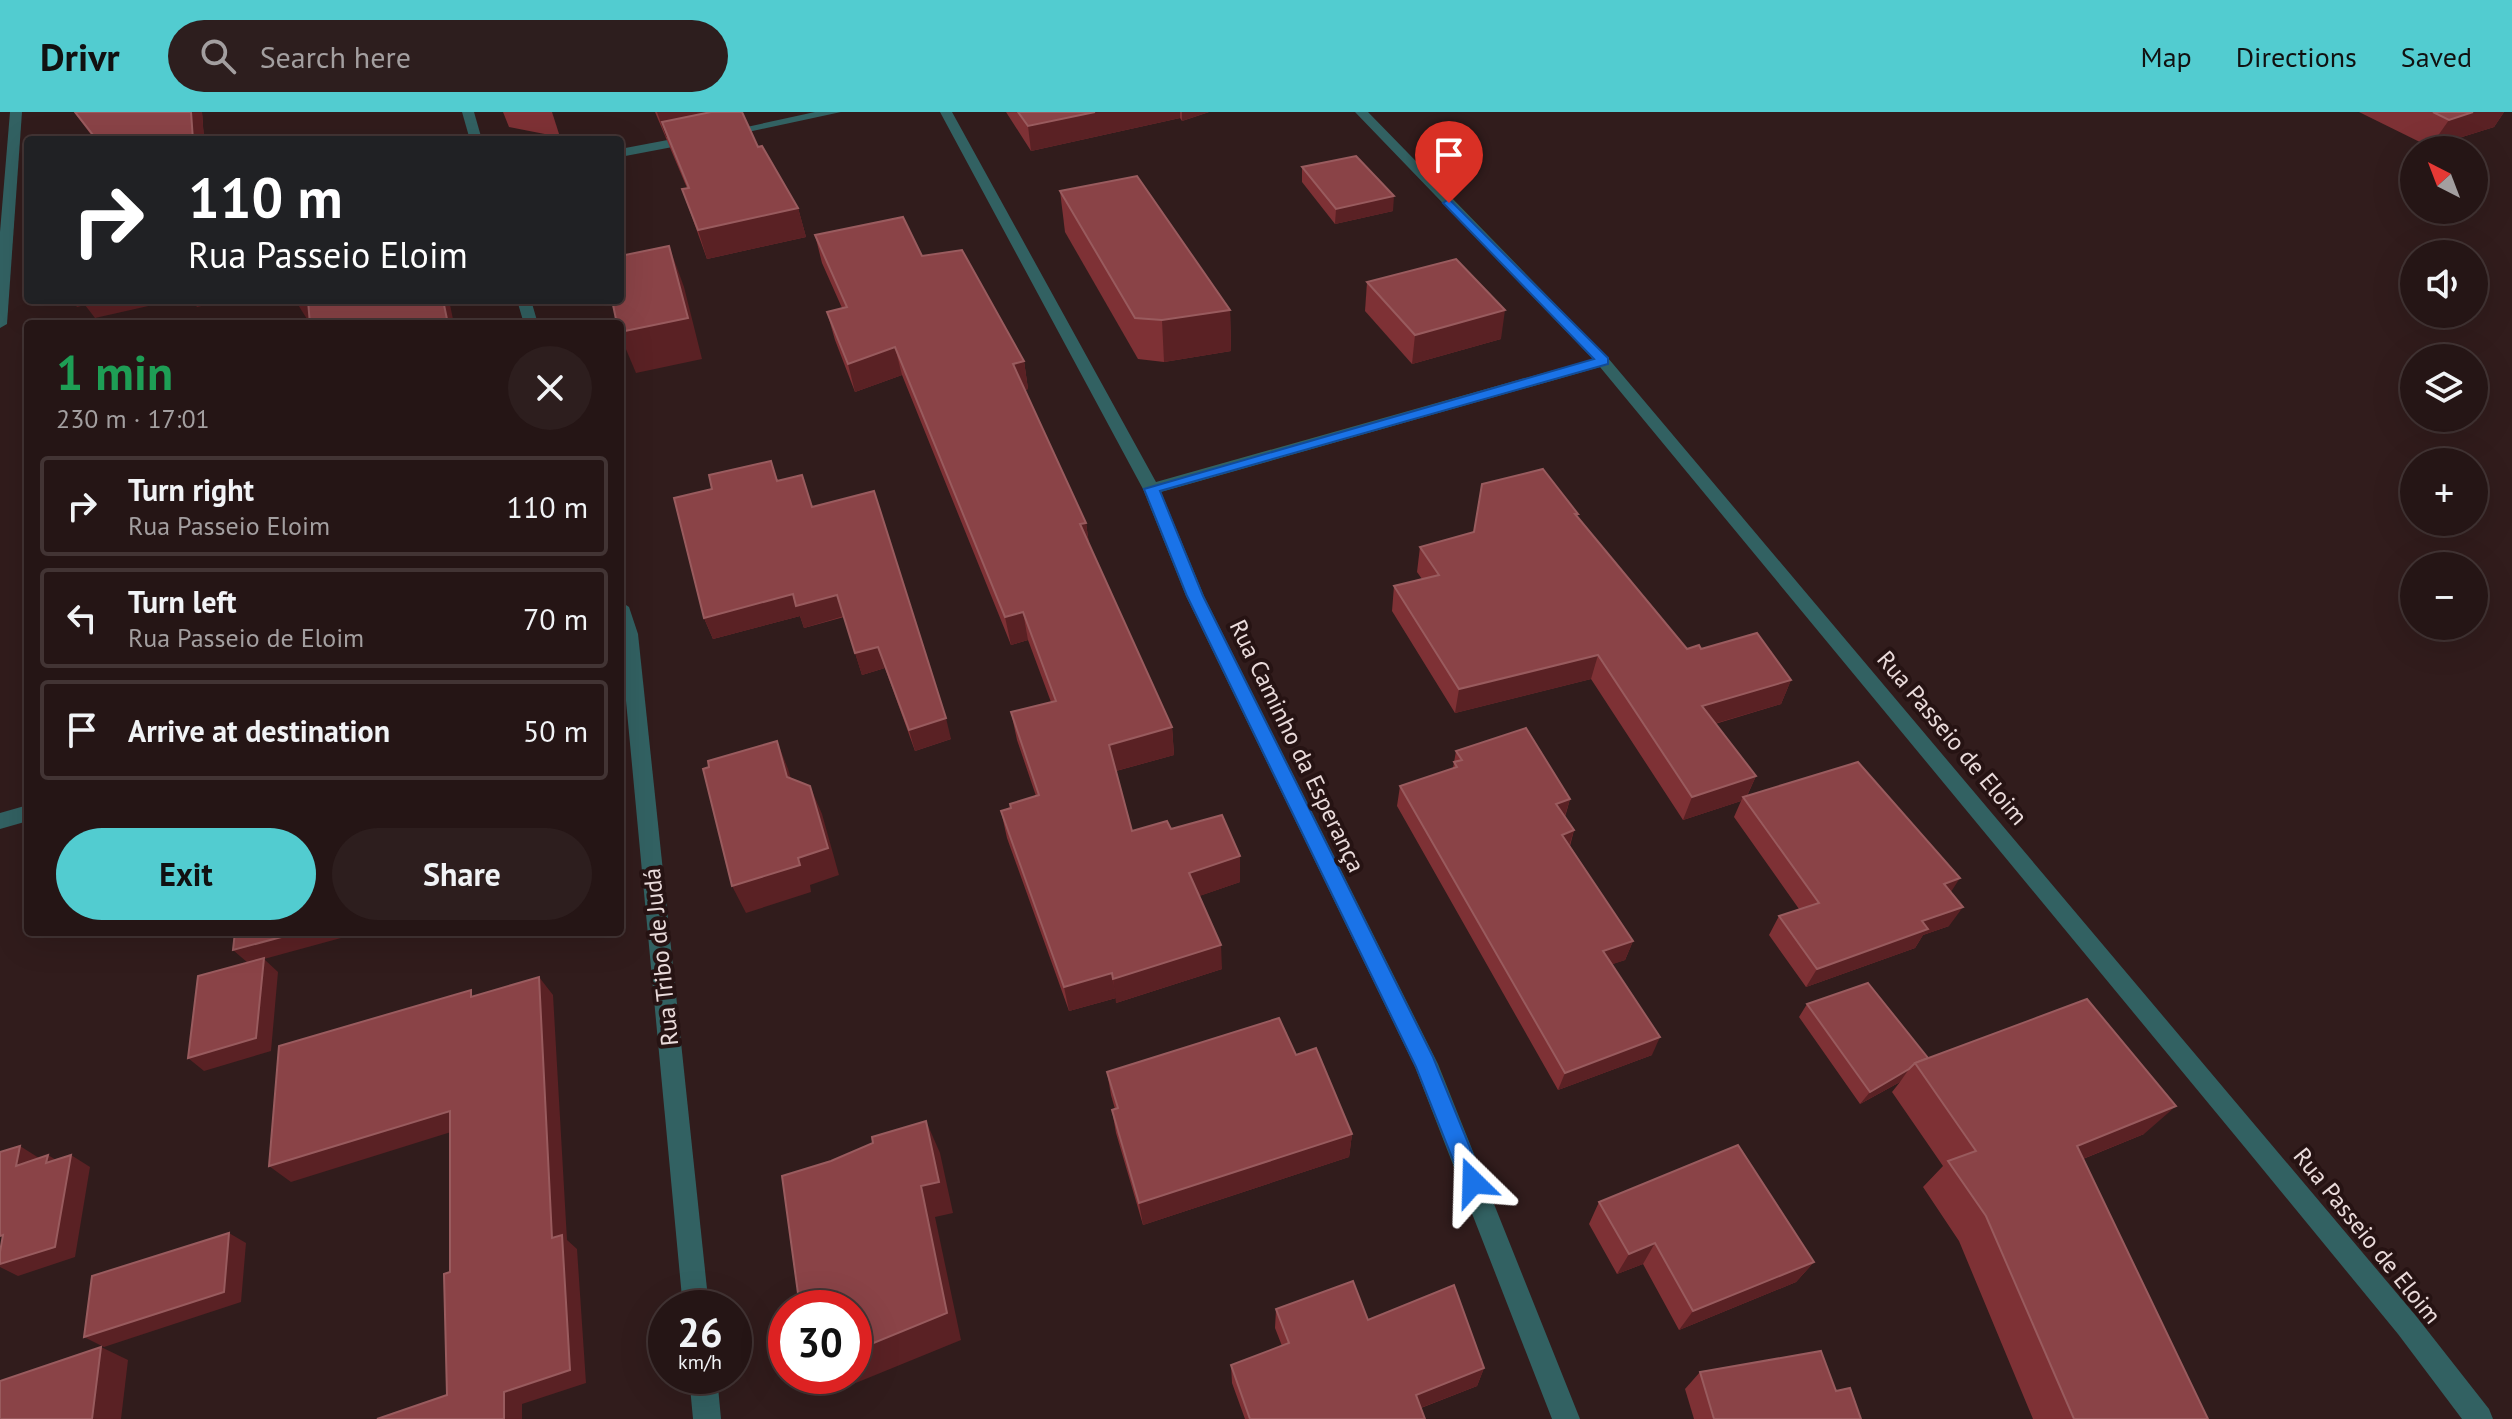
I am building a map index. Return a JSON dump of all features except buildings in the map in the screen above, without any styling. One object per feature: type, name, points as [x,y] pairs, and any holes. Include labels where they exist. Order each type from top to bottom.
[{"type":"street","points":[[0,324],[16,112]]},
{"type":"street","points":[[468,112],[475,136]]},
{"type":"street","points":[[624,152],[835,112]]},
{"type":"street","name":"Rua Caminho da Esperança","points":[[946,112],[1151,489],[1195,596],[1426,1064],[1566,1419]]},
{"type":"street","name":"Rua Passeio de Eloim","points":[[1361,112],[1603,361],[2266,1154],[2479,1419]]},
{"type":"street","points":[[1151,489],[1603,361]]},
{"type":"street","name":"Rua Tribo de Judá","points":[[624,636],[694,1290]]},
{"type":"street","points":[[0,821],[24,814]]},
{"type":"street","points":[[705,1394],[707,1419]]},
{"type":"route","points":[[1449,203],[1603,361],[1151,489],[1195,596],[1426,1064],[1473,1182]]}]
